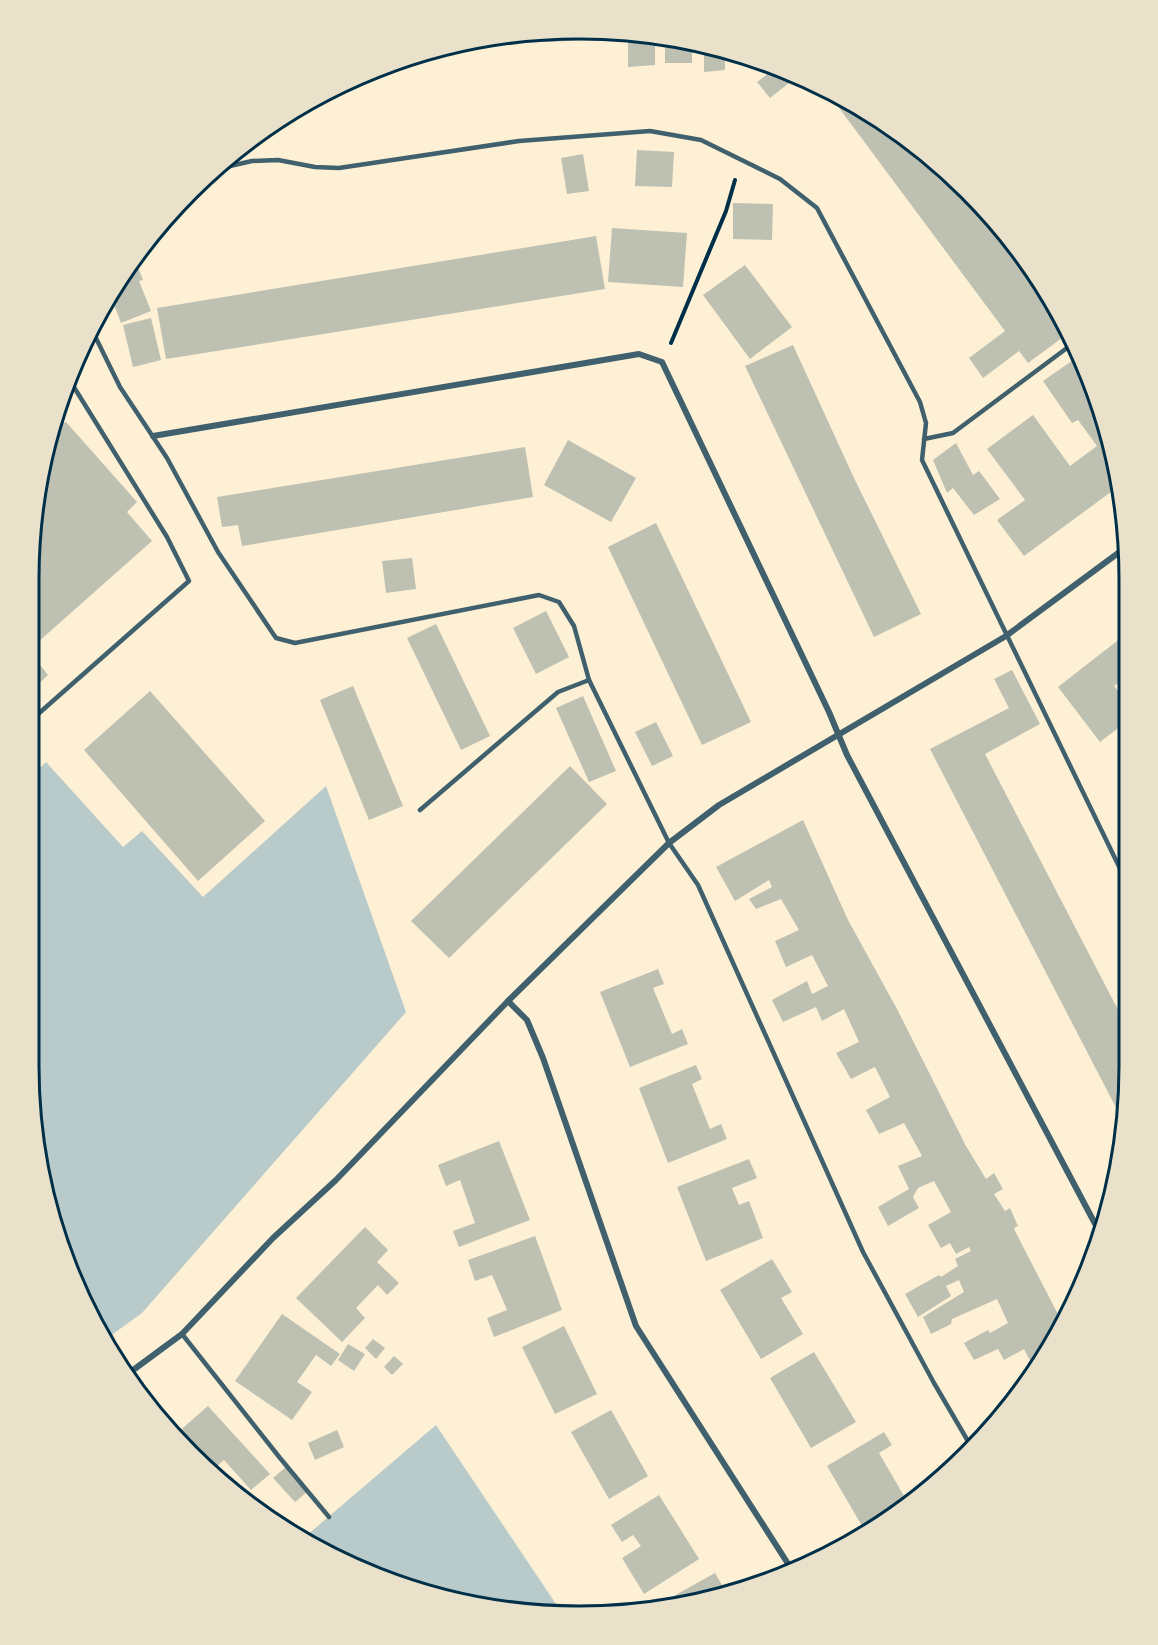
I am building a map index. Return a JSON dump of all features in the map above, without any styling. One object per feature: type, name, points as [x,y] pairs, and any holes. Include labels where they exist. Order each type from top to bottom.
[{"type":"street","points":[[153,436],[639,354],[662,362],[829,712],[847,755],[1095,1224]]},
{"type":"street","points":[[133,1370],[182,1334],[273,1238],[336,1180],[508,1001],[669,843],[718,804],[1006,636],[1118,553]]},
{"type":"street","points":[[508,1001],[527,1020],[543,1058],[636,1326],[788,1564]]},
{"type":"lane","points":[[232,166],[252,161],[278,160],[315,167],[339,168],[519,141],[650,131],[701,140],[780,178],[817,208],[920,402],[926,423],[922,460],[1119,867]]},
{"type":"lane","points":[[96,338],[120,387],[167,458],[218,552],[276,638],[295,643],[538,595],[559,602],[574,626],[589,680],[669,843],[698,885],[863,1252],[968,1441]]},
{"type":"lane","points":[[924,439],[953,433],[1067,348]]},
{"type":"lane","points":[[39,712],[189,581],[167,537],[74,388]]},
{"type":"lane","points":[[420,810],[558,692],[589,680]]},
{"type":"lane","points":[[182,1334],[329,1517]]},
{"type":"path","points":[[662,362],[677,332],[726,211],[742,158]]},
{"type":"shaded area","points":[[46,762],[123,847],[142,831],[203,897],[326,786],[406,1012],[142,1313],[111,1336],[80,1273],[68,1240],[57,1206],[44,1136],[39,1066],[39,769]]},
{"type":"shaded area","points":[[436,1425],[557,1605],[474,1596],[439,1588],[372,1565],[309,1534]]},
{"type":"building","points":[[592,39],[552,42],[529,42]]},
{"type":"building","points":[[628,42],[655,45],[655,65],[628,67]]},
{"type":"building","points":[[665,46],[692,51],[692,63],[665,63]]},
{"type":"building","points":[[704,54],[725,59],[725,70],[704,72]]},
{"type":"building","points":[[768,74],[790,82],[770,98],[757,82]]},
{"type":"building","points":[[837,105],[879,130],[908,151],[961,197],[985,223],[1028,279],[1062,338],[1028,363],[1019,351],[983,378],[969,358],[1005,331]]},
{"type":"building","points":[[637,150],[674,152],[672,187],[635,186]]},
{"type":"building","points":[[583,154],[589,191],[567,194],[561,158]]},
{"type":"building","points":[[733,203],[773,204],[772,240],[733,239]]},
{"type":"building","points":[[612,228],[687,233],[683,287],[608,282]]},
{"type":"building","points":[[596,236],[605,289],[166,359],[157,308]]},
{"type":"building","points":[[745,265],[792,327],[750,359],[703,295]]},
{"type":"building","points":[[138,268],[143,280],[139,281],[151,311],[121,323],[114,304]]},
{"type":"building","points":[[151,318],[161,360],[133,367],[123,325]]},
{"type":"building","points":[[793,345],[854,478],[921,614],[874,637],[745,366]]},
{"type":"building","points":[[1073,360],[1101,439],[1112,492],[1024,556],[997,520],[1025,500],[987,449],[1033,415],[1070,466],[1097,446],[1078,420],[1072,423],[1043,381]]},
{"type":"building","points":[[63,422],[66,422],[137,502],[127,512],[152,541],[39,641],[40,544],[49,474]]},
{"type":"building","points":[[568,440],[636,478],[611,522],[544,485]]},
{"type":"building","points":[[956,443],[973,475],[979,471],[1000,499],[974,515],[953,488],[947,493],[933,460]]},
{"type":"building","points":[[525,447],[533,497],[242,546],[238,525],[222,527],[217,497]]},
{"type":"building","points":[[656,523],[751,722],[702,745],[608,547]]},
{"type":"building","points":[[412,558],[416,589],[386,593],[382,561]]},
{"type":"building","points":[[546,611],[569,657],[536,674],[513,628]]},
{"type":"building","points":[[436,624],[490,736],[461,750],[407,638]]},
{"type":"building","points":[[1119,639],[1119,682],[1114,686],[1119,692],[1119,727],[1100,742],[1058,687]]},
{"type":"building","points":[[39,664],[48,675],[39,684]]},
{"type":"building","points":[[1012,670],[1040,724],[985,754],[1119,1012],[1117,1110],[930,749],[1009,708],[994,679]]},
{"type":"building","points":[[353,686],[403,806],[369,820],[320,700]]},
{"type":"building","points":[[150,691],[265,821],[198,881],[84,750]]},
{"type":"building","points":[[583,696],[616,771],[589,782],[556,708]]},
{"type":"building","points":[[656,722],[673,756],[652,766],[635,732]]},
{"type":"building","points":[[570,766],[607,804],[449,958],[411,921]]},
{"type":"building","points":[[803,820],[848,920],[897,1009],[966,1146],[986,1179],[994,1173],[1003,1189],[994,1194],[1005,1211],[1010,1208],[1018,1226],[1014,1228],[1015,1231],[1058,1314],[1031,1362],[1024,1349],[1004,1360],[998,1349],[974,1360],[964,1343],[988,1330],[990,1333],[1008,1323],[997,1299],[952,1319],[951,1324],[931,1334],[923,1317],[964,1292],[959,1280],[946,1286],[951,1296],[918,1317],[905,1294],[958,1266],[955,1259],[971,1251],[969,1247],[956,1254],[950,1243],[941,1248],[928,1225],[951,1212],[934,1181],[918,1188],[913,1197],[919,1208],[888,1226],[878,1207],[909,1189],[898,1166],[922,1156],[904,1123],[879,1134],[866,1110],[890,1097],[875,1067],[851,1079],[836,1053],[859,1042],[844,1009],[822,1021],[816,1007],[783,1022],[772,1000],[807,981],[812,994],[828,986],[812,955],[786,967],[775,941],[799,930],[781,899],[756,909],[749,899],[772,887],[769,880],[735,901],[716,867]]},
{"type":"building","points":[[658,969],[664,984],[653,988],[672,1034],[682,1029],[688,1044],[630,1067],[600,992]]},
{"type":"building","points":[[696,1065],[702,1079],[692,1084],[710,1129],[721,1124],[727,1139],[668,1163],[639,1088]]},
{"type":"building","points":[[499,1141],[530,1220],[459,1247],[453,1231],[475,1223],[460,1180],[446,1186],[438,1165]]},
{"type":"building","points":[[749,1159],[757,1178],[732,1188],[739,1205],[749,1201],[763,1238],[706,1261],[677,1187]]},
{"type":"building","points":[[365,1227],[388,1250],[377,1262],[399,1283],[387,1295],[378,1285],[356,1308],[365,1318],[342,1342],[296,1298]]},
{"type":"building","points":[[535,1236],[562,1310],[494,1337],[487,1318],[507,1310],[492,1275],[475,1281],[468,1260]]},
{"type":"building","points":[[772,1259],[792,1292],[781,1298],[803,1334],[761,1359],[720,1290]]},
{"type":"building","points":[[282,1314],[340,1354],[331,1366],[316,1355],[297,1382],[312,1392],[292,1420],[235,1381]]},
{"type":"building","points":[[564,1326],[597,1394],[555,1414],[522,1347]]},
{"type":"building","points":[[373,1339],[385,1348],[376,1359],[365,1348]]},
{"type":"building","points":[[348,1344],[365,1354],[354,1371],[338,1360]]},
{"type":"building","points":[[814,1352],[856,1422],[811,1448],[770,1378]]},
{"type":"building","points":[[394,1356],[403,1364],[392,1375],[384,1367]]},
{"type":"building","points":[[208,1406],[270,1474],[251,1490],[224,1460],[217,1466],[180,1430]]},
{"type":"building","points":[[611,1410],[648,1476],[609,1499],[571,1432]]},
{"type":"building","points":[[337,1430],[344,1447],[315,1460],[308,1443]]},
{"type":"building","points":[[884,1432],[892,1445],[879,1453],[904,1496],[909,1493],[862,1526],[827,1466]]},
{"type":"building","points":[[286,1467],[307,1492],[295,1502],[273,1478]]},
{"type":"building","points":[[659,1495],[699,1559],[644,1594],[622,1558],[641,1546],[633,1535],[622,1542],[611,1525]]},
{"type":"building","points":[[715,1573],[723,1587],[684,1596],[672,1597]]}]
